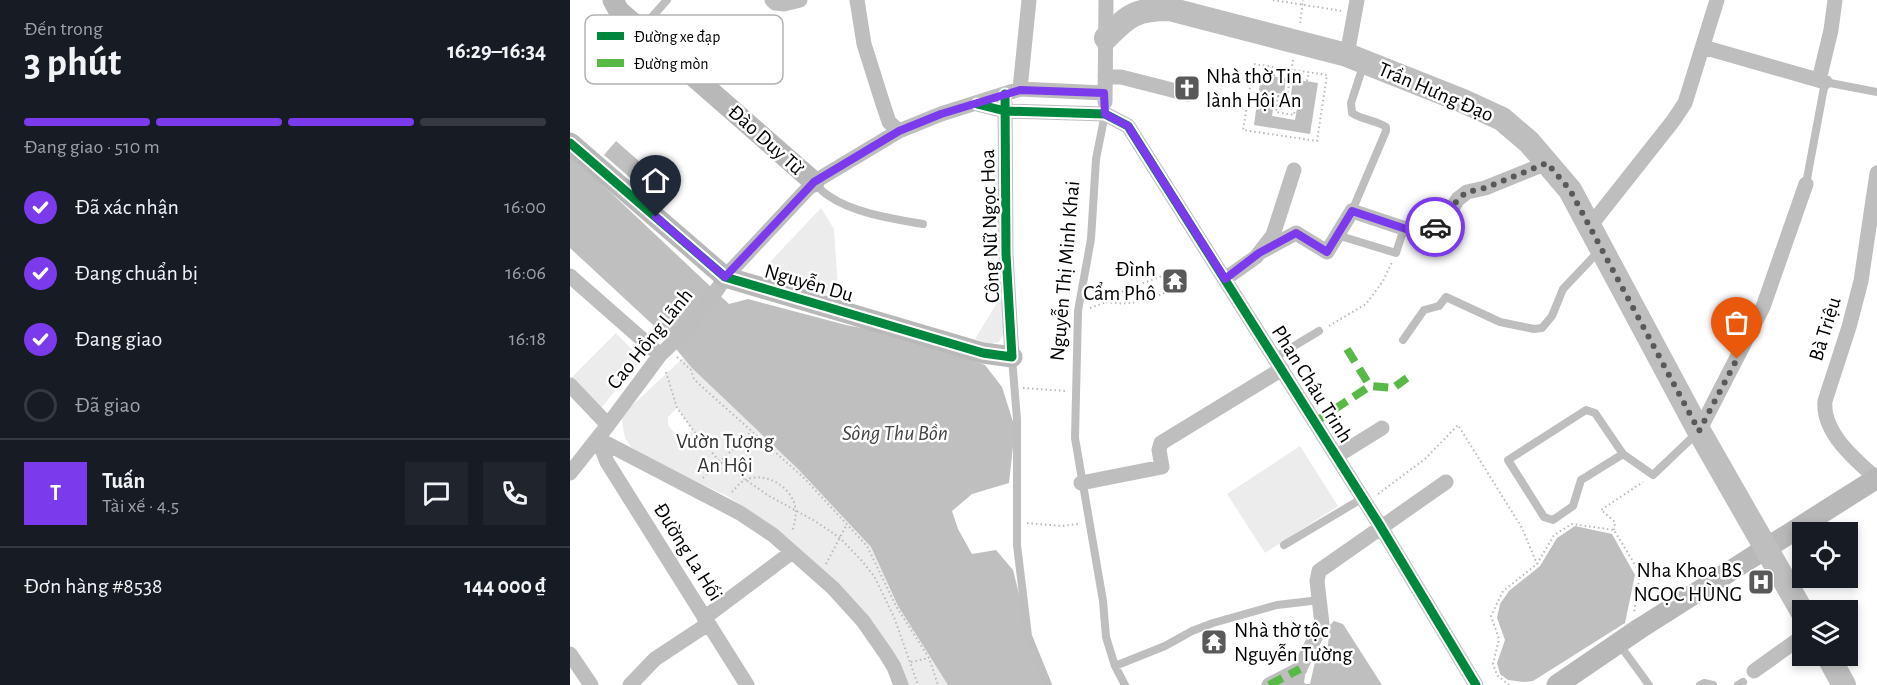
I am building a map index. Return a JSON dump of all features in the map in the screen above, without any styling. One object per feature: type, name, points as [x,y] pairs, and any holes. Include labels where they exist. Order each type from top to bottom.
[{"type":"main road","points":[[1106,38],[1120,23],[1134,14],[1164,4]]},
{"type":"main road","name":"Trần Hưng Đạo","points":[[1164,4],[1297,35],[1463,101],[1502,119],[1529,142],[1570,190],[1699,431],[1795,600]]},
{"type":"main road","points":[[1834,666],[1844,685]]},
{"type":"street","name":"Đào Duy Từ","points":[[613,0],[624,15]]},
{"type":"street","points":[[772,0],[783,4],[800,0]]},
{"type":"street","points":[[857,0],[864,44],[882,101],[889,122],[899,131]]},
{"type":"street","name":"Công Nữ Ngọc Hoa","points":[[1012,357],[1006,254],[1005,111],[1012,92],[1029,0]]},
{"type":"street","name":"Nguyễn Thị Minh Khai","points":[[1105,114],[1106,0]]},
{"type":"street","points":[[1356,58],[1357,0]]},
{"type":"street","points":[[1590,226],[1673,121],[1684,103],[1717,0]]},
{"type":"street","points":[[1703,47],[1822,81],[1835,0]]},
{"type":"street","points":[[1105,77],[1121,77],[1188,94]]},
{"type":"street","name":"Đào Duy Từ","points":[[702,84],[814,182]]},
{"type":"street","name":"Cao Hồng Lãnh","points":[[570,473],[721,283],[814,182],[899,131],[941,114],[1012,92],[1104,93]]},
{"type":"street","name":"Cao Hồng Lãnh","points":[[976,104],[1005,111],[1105,114]]},
{"type":"street","name":"Phan Châu Trinh","points":[[1105,114],[1128,126],[1337,456],[1476,685]]},
{"type":"street","name":"Nguyễn Du","points":[[570,143],[721,283],[983,352],[1012,357]]},
{"type":"street","points":[[1225,279],[1259,253],[1296,233],[1327,252],[1352,211],[1418,233],[1431,231],[1458,199],[1467,192],[1485,188],[1547,163]]},
{"type":"street","points":[[1259,253],[1273,235],[1294,170]]},
{"type":"street","name":"Bà Triệu","points":[[1874,483],[1829,426],[1824,412],[1824,401],[1849,327],[1861,281],[1877,173]]},
{"type":"street","points":[[1699,431],[1763,307],[1806,184]]},
{"type":"street","points":[[570,276],[666,350]]},
{"type":"street","points":[[1082,483],[1162,467],[1159,450],[1161,443],[1278,364]]},
{"type":"street","points":[[570,385],[608,425]]},
{"type":"street","points":[[1337,456],[1382,428]]},
{"type":"street","points":[[598,439],[740,513],[787,547],[863,621],[894,667],[901,685]]},
{"type":"street","name":"Đường La Hối","points":[[598,439],[607,462],[747,685]]},
{"type":"street","points":[[1269,685],[1298,675],[1322,624],[1317,581],[1320,571],[1446,482]]},
{"type":"street","points":[[1557,685],[1765,549],[1874,483]]},
{"type":"street","points":[[630,685],[655,659],[706,621],[787,547]]},
{"type":"street","points":[[1745,679],[1792,644]]},
{"type":"street","points":[[570,654],[591,685]]},
{"type":"lane","points":[[654,15],[667,0]]},
{"type":"lane","points":[[1352,211],[1386,132],[1386,127],[1382,124],[1352,113],[1356,58]]},
{"type":"lane","points":[[1806,184],[1822,81],[1877,92]]},
{"type":"lane","name":"Nguyễn Thị Minh Khai","points":[[1105,114],[1096,159],[1091,239],[1078,311],[1075,438],[1103,601],[1106,637],[1115,666],[1125,685]]},
{"type":"lane","points":[[814,182],[829,196],[847,205],[886,217],[923,224]]},
{"type":"lane","points":[[1337,235],[1396,253],[1404,228]]},
{"type":"lane","points":[[1403,340],[1424,310],[1439,306],[1446,297],[1500,322],[1534,329],[1542,328],[1552,316],[1563,289],[1602,248]]},
{"type":"lane","points":[[1278,364],[1319,331]]},
{"type":"lane","name":"Công Nữ Ngọc Hoa","points":[[1012,357],[1017,419],[1017,545],[1028,636],[1048,685]]},
{"type":"lane","points":[[1623,454],[1581,480],[1573,506],[1553,520],[1544,517],[1508,460],[1586,410],[1595,413],[1623,454],[1653,475],[1699,431]]},
{"type":"lane","points":[[1284,545],[1364,500]]},
{"type":"lane","points":[[1115,666],[1213,623],[1277,605],[1320,600]]},
{"type":"lane","points":[[1618,643],[1648,685]]},
{"type":"lane","points":[[1700,685],[1704,683],[1713,685]]},
{"type":"path","points":[[1273,0],[1303,2],[1342,12]]},
{"type":"path","points":[[1287,98],[1303,2]]},
{"type":"path","points":[[1254,64],[1291,69],[1327,75],[1317,141],[1243,130],[1254,64]]},
{"type":"path","points":[[1274,76],[1275,67]]},
{"type":"path","points":[[1307,81],[1309,72]]},
{"type":"path","points":[[1278,96],[1287,98],[1296,99],[1294,115],[1276,112],[1278,96]]},
{"type":"path","points":[[1319,331],[1366,304],[1383,281],[1395,256]]},
{"type":"path","points":[[1078,311],[1106,302],[1125,290],[1162,276]]},
{"type":"path","points":[[1106,302],[1129,304],[1142,302],[1167,292]]},
{"type":"path","points":[[666,350],[691,370],[694,379],[803,477],[867,546],[896,606],[929,658],[938,685]]},
{"type":"path","points":[[666,350],[677,408],[720,462],[745,480],[840,538],[874,576],[894,617],[918,685]]},
{"type":"path","points":[[1015,388],[1076,392]]},
{"type":"path","points":[[1364,500],[1425,459],[1458,424],[1522,528],[1537,564]]},
{"type":"path","points":[[693,488],[752,432]]},
{"type":"path","points":[[1633,620],[1640,573],[1614,531],[1615,522],[1601,510],[1653,475]]},
{"type":"path","points":[[722,503],[745,480],[762,477],[781,484],[793,499],[795,510],[795,523],[787,547]]},
{"type":"path","points":[[1016,523],[1062,526],[1090,522]]},
{"type":"path","points":[[820,577],[847,524]]},
{"type":"path","points":[[1509,685],[1497,675],[1493,664],[1499,639],[1491,616],[1503,591],[1537,564],[1554,535],[1572,524],[1614,531]]},
{"type":"path","points":[[894,667],[929,658]]},
{"type":"green space","points":[[992,160],[997,160],[1009,325],[999,342],[990,344],[975,339],[1003,293]]},
{"type":"green space","points":[[821,208],[834,229],[839,302],[765,280],[768,264]]},
{"type":"green space","points":[[616,333],[641,359],[598,412],[570,379]]},
{"type":"green space","name":"Vườn Tượng An Hội","points":[[683,358],[798,469],[871,547],[898,606],[948,685],[906,685],[831,579],[786,537],[746,508],[725,495],[645,458],[631,447],[625,438],[623,414]],"holes":[[[677,408],[693,430],[685,436],[676,435],[668,425],[668,417]]]},
{"type":"green space","points":[[1300,446],[1338,506],[1265,553],[1227,494]]},
{"type":"water","points":[[1261,75],[1286,78],[1284,94],[1275,93],[1272,116],[1295,120],[1299,97],[1291,95],[1293,79],[1318,83],[1310,134],[1254,125]]},
{"type":"water","points":[[616,141],[648,169],[636,183],[604,155]]},
{"type":"water","name":"Sông Thu Bồn","points":[[570,154],[729,304],[748,299],[846,325],[914,338],[985,365],[1002,387],[1015,428],[1009,483],[972,494],[952,511],[958,529],[972,554],[996,550],[1013,570],[1047,685],[948,685],[898,606],[871,547],[798,469],[692,368],[665,336],[570,248]]},
{"type":"water","points":[[1575,526],[1612,534],[1635,575],[1625,623],[1533,681],[1508,680],[1500,674],[1497,663],[1505,640],[1497,618],[1500,604],[1509,591],[1540,566],[1557,538]]},
{"type":"water","points":[[1334,621],[1343,624],[1382,685],[1275,685],[1294,675],[1306,684],[1310,684],[1315,662],[1328,645],[1330,625]]},
{"type":"marked path","points":[[1347,349],[1370,386]]},
{"type":"marked path","points":[[1315,422],[1370,386],[1393,388],[1407,378]]},
{"type":"marked path","points":[[1269,685],[1300,669]]},
{"type":"cycle path","points":[[570,143],[725,277],[983,353],[1012,357],[1006,254],[1005,94]]},
{"type":"cycle path","points":[[977,104],[1005,111],[1105,114],[1128,126],[1379,524],[1476,685]]},
{"type":"way so far","points":[[1435,227],[1458,199],[1467,192],[1485,188],[1547,163],[1570,190],[1699,431],[1737,359]]},
{"type":"place","name":"Nhà thờ Tin lành Hội An","points":[[1187,88]]},
{"type":"place","name":"Đình Cẩm Phô","points":[[1175,281]]},
{"type":"place","name":"Nha Khoa BS NGỌC HÙNG","points":[[1761,582]]},
{"type":"place","name":"Nhà thờ tộc Nguyễn Tường","points":[[1214,642]]},
{"type":"route","points":[[656,217],[725,277],[814,182],[899,131],[941,114],[1020,90],[1104,93],[1105,114],[1128,126],[1225,279],[1259,253],[1296,233],[1327,252],[1352,211],[1418,233],[1431,231],[1435,227]]}]
